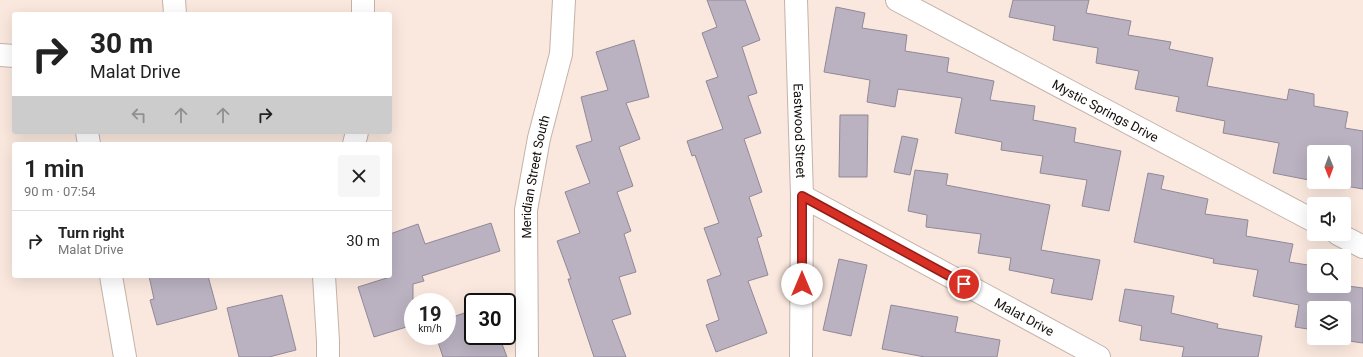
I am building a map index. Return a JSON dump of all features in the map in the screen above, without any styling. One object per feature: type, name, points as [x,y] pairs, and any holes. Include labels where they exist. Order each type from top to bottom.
[{"type":"street","points":[[174,0],[175,12]]},
{"type":"street","points":[[363,0],[363,12]]},
{"type":"street","name":"Meridian Street South","points":[[527,357],[526,210],[539,138],[561,54],[564,0]]},
{"type":"street","name":"Eastwood Street","points":[[796,0],[802,196],[801,357]]},
{"type":"street","name":"Mystic Springs Drive","points":[[897,0],[1307,217]]},
{"type":"street","points":[[0,55],[12,56]]},
{"type":"street","name":"Malat Drive","points":[[802,196],[1099,357]]},
{"type":"street","points":[[1351,241],[1363,247]]},
{"type":"street","points":[[111,278],[125,357]]},
{"type":"street","points":[[324,278],[328,357]]},
{"type":"building","points":[[707,0],[745,0],[760,40],[742,47],[757,93],[748,96],[761,133],[744,139],[762,192],[749,197],[762,236],[757,238],[768,275],[748,281],[767,333],[716,352],[706,325],[719,320],[707,280],[721,275],[704,228],[719,223],[695,155],[692,156],[687,141],[723,129],[706,81],[718,77],[702,33],[717,27]]},
{"type":"building","points":[[1013,0],[1089,0],[1086,13],[1131,21],[1128,35],[1171,42],[1169,49],[1213,58],[1207,86],[1287,100],[1289,89],[1314,94],[1314,106],[1348,112],[1345,128],[1363,131],[1363,189],[1351,187],[1351,145],[1307,145],[1307,180],[1273,173],[1279,143],[1223,133],[1225,121],[1176,111],[1179,97],[1135,89],[1139,71],[1096,63],[1098,48],[1053,40],[1055,26],[1009,17]]},
{"type":"building","points":[[836,7],[865,13],[862,28],[907,35],[905,51],[949,58],[947,72],[994,81],[990,100],[1035,106],[1033,120],[1076,128],[1074,142],[1121,151],[1109,211],[1082,206],[1087,180],[1040,173],[1043,156],[1001,150],[1002,142],[955,133],[962,98],[898,89],[895,107],[867,102],[870,80],[824,72]]},
{"type":"building","points":[[634,40],[649,97],[626,103],[640,139],[619,147],[633,186],[617,192],[631,231],[624,234],[636,272],[619,277],[631,314],[612,320],[626,357],[594,357],[568,279],[571,279],[557,241],[580,233],[565,192],[590,183],[576,146],[592,141],[581,97],[608,90],[596,52]]},
{"type":"building","points":[[840,115],[868,115],[867,177],[839,177]]},
{"type":"building","points":[[902,136],[918,139],[910,175],[894,172]]},
{"type":"building","points":[[915,170],[948,174],[946,185],[1050,205],[1041,250],[1100,260],[1092,300],[1051,293],[1054,279],[1009,270],[1011,258],[978,253],[981,234],[926,227],[927,215],[908,211]]},
{"type":"building","points":[[1148,173],[1164,176],[1161,189],[1208,199],[1205,214],[1248,220],[1246,236],[1293,244],[1289,262],[1307,265],[1307,293],[1351,293],[1351,286],[1363,288],[1363,343],[1351,341],[1351,301],[1307,301],[1307,329],[1295,327],[1299,305],[1253,296],[1258,270],[1213,263],[1214,259],[1134,242]]},
{"type":"building","points":[[491,223],[500,251],[422,276],[424,281],[413,284],[413,293],[404,293],[404,328],[374,337],[358,287],[387,278],[392,278],[392,233],[418,224],[425,244]]},
{"type":"building","points":[[839,259],[867,265],[851,336],[823,330]]},
{"type":"building","points":[[149,278],[209,278],[217,309],[157,325],[150,300],[154,299]]},
{"type":"building","points":[[1125,289],[1174,296],[1171,313],[1218,324],[1217,328],[1262,336],[1258,357],[1182,357],[1184,347],[1140,340],[1142,326],[1119,321]]},
{"type":"building","points":[[282,295],[296,350],[269,357],[239,357],[227,308]]},
{"type":"building","points":[[891,305],[958,317],[955,332],[1000,340],[997,357],[925,357],[882,349]]},
{"type":"building","points":[[464,313],[464,345],[502,345],[507,357],[443,357],[439,345],[456,345],[456,316]]},
{"type":"route","points":[[802,284],[802,196],[964,284]]}]
